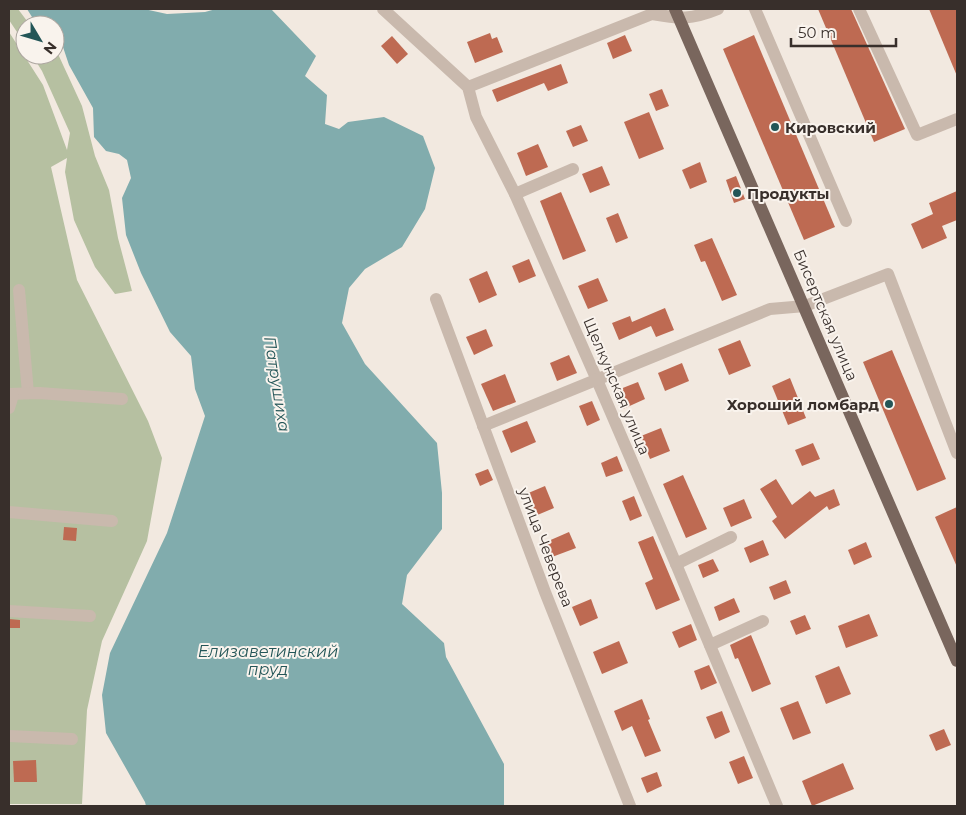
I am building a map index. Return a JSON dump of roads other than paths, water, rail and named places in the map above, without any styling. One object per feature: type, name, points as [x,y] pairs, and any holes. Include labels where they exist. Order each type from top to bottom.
[{"type":"main road","name":"Бисертская улица","points":[[678,14],[957,661]]},
{"type":"street","points":[[383,9],[468,87],[652,14],[699,16],[718,9]]},
{"type":"street","points":[[755,9],[846,221]]},
{"type":"street","points":[[859,9],[917,135],[957,120]]},
{"type":"street","name":"Щелкунская улица","points":[[468,87],[476,117],[515,194],[597,380],[777,806]]},
{"type":"street","points":[[515,194],[573,169]]},
{"type":"street","points":[[483,426],[770,309],[805,306],[888,274],[956,447]]},
{"type":"street","points":[[19,290],[28,393]]},
{"type":"street","name":"улица Чеверева","points":[[436,298],[545,592],[630,806]]},
{"type":"street","points":[[9,408],[11,394],[28,393],[122,399]]},
{"type":"street","points":[[9,512],[112,521]]},
{"type":"street","points":[[676,564],[731,537]]},
{"type":"street","points":[[9,611],[90,616]]},
{"type":"street","points":[[710,646],[763,621]]},
{"type":"street","points":[[9,736],[72,739]]},
{"type":"water","name":"Елизаветинский пруд","points":[[27,9],[144,9],[167,14],[205,12],[216,9],[271,9],[316,56],[305,76],[327,95],[325,124],[339,129],[348,122],[384,117],[423,136],[435,168],[425,209],[402,247],[365,269],[349,288],[342,323],[365,364],[437,443],[442,493],[442,529],[407,575],[402,604],[444,643],[446,657],[504,764],[504,806],[146,806],[106,733],[102,695],[110,653],[167,533],[205,416],[195,389],[191,356],[170,332],[141,273],[126,235],[122,198],[131,178],[127,160],[119,154],[106,151],[94,137],[93,108],[69,65],[65,53],[65,15],[31,15]]},
{"type":"place","name":"Кировский","points":[[775,127]]},
{"type":"place","name":"Продукты","points":[[737,193]]},
{"type":"place","name":"Хороший ломбард","points":[[889,404]]},
{"type":"water label","name":"Патрушиха","points":[[277,384]]}]
